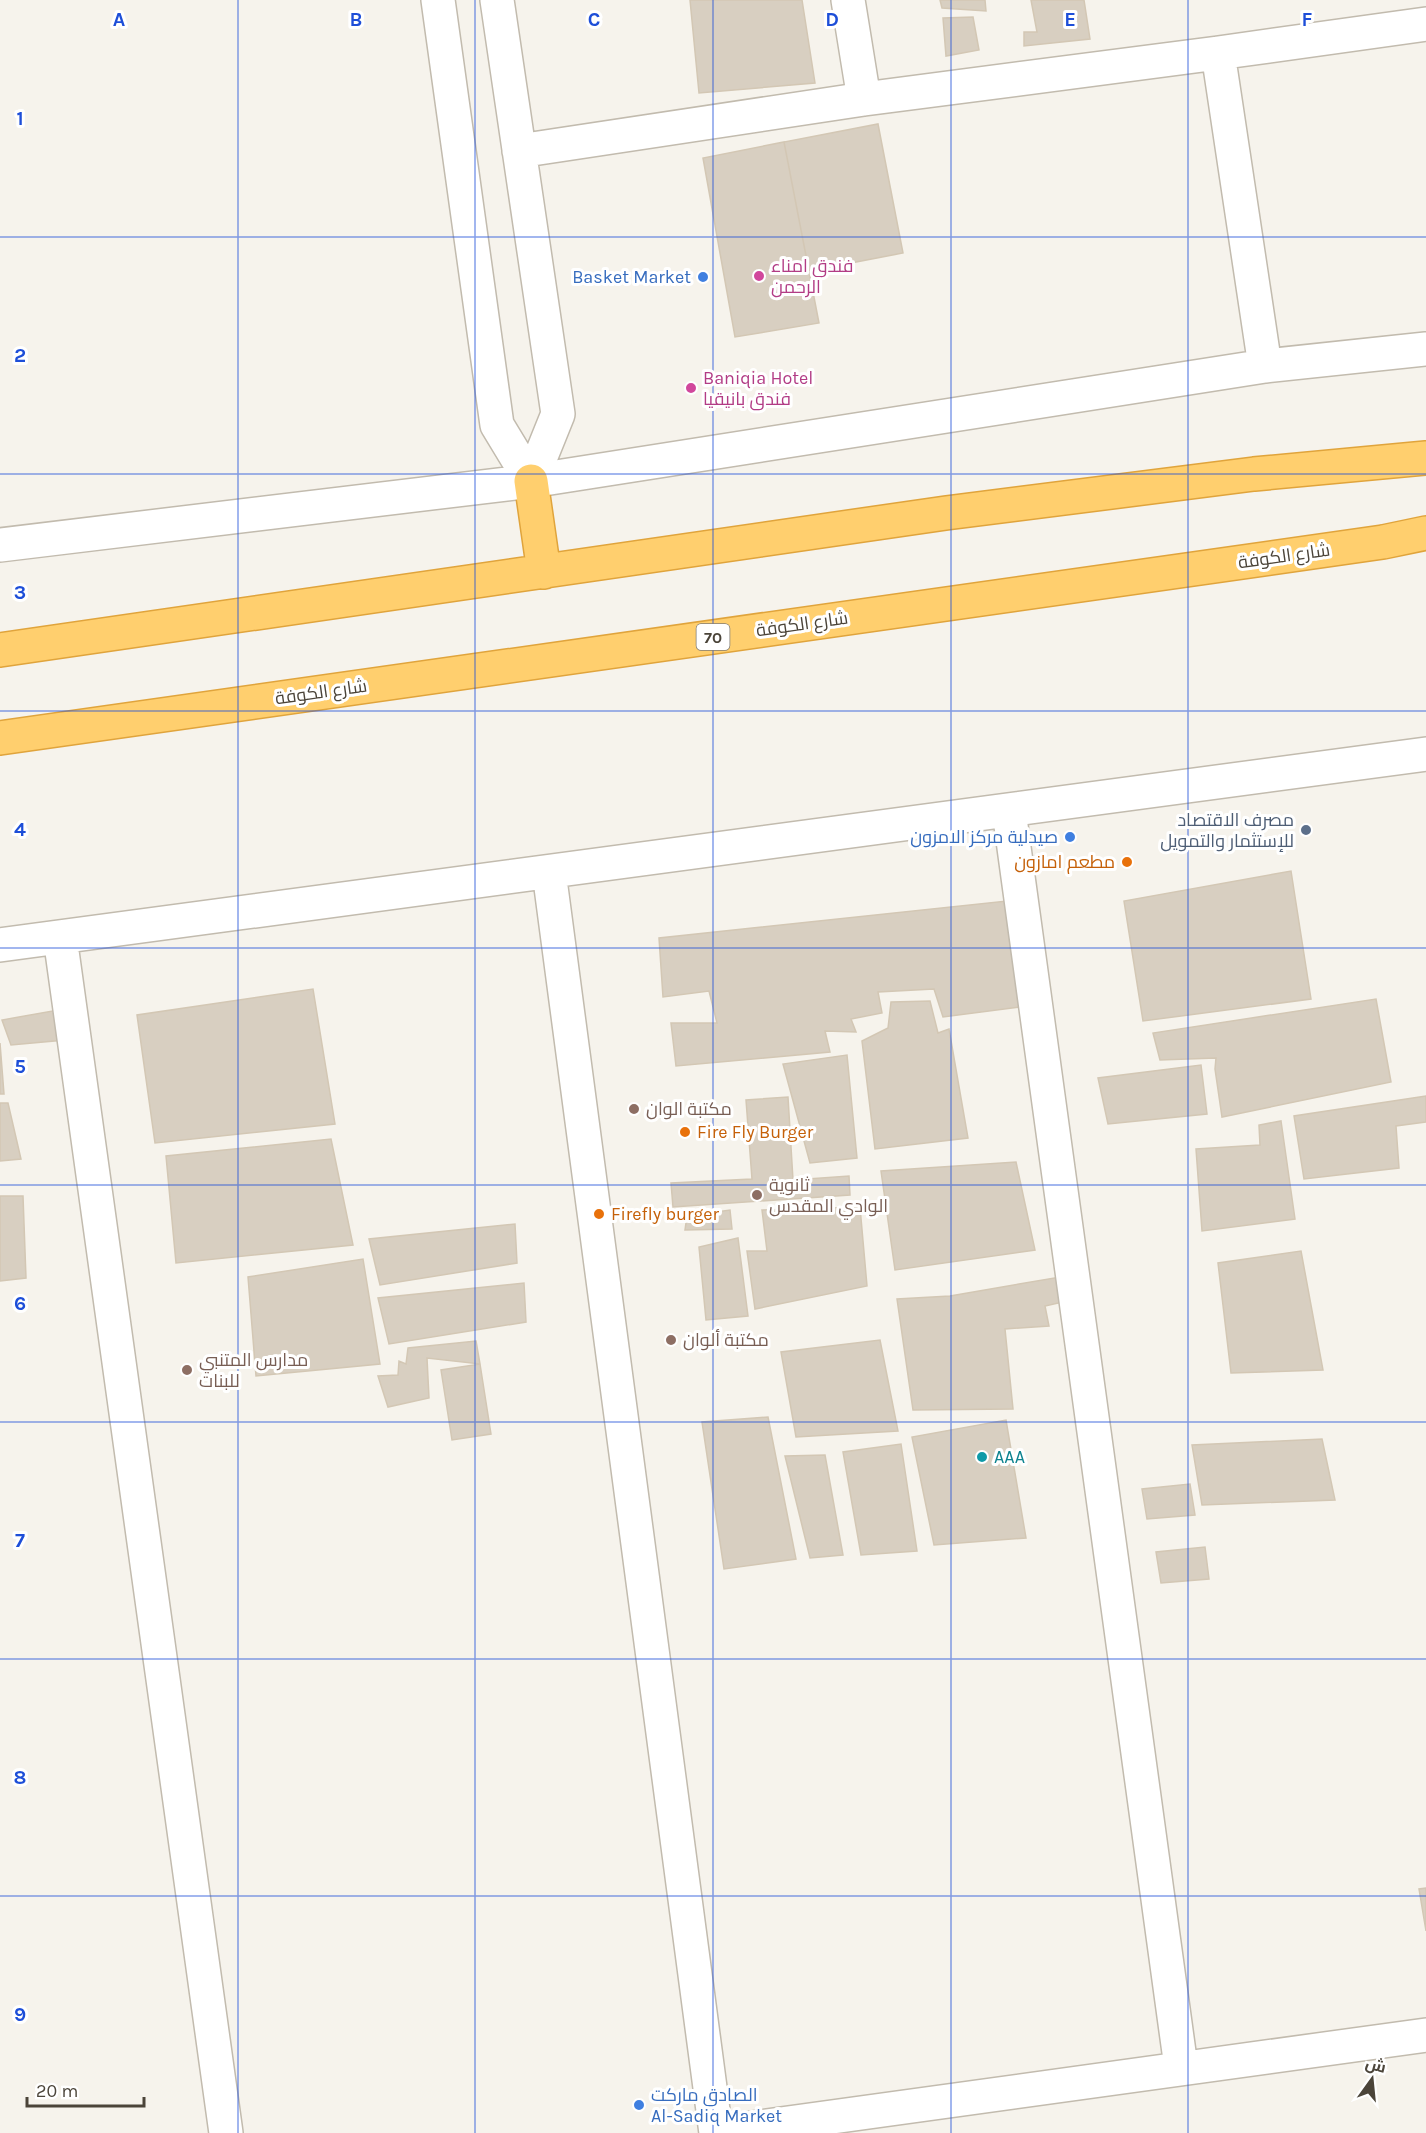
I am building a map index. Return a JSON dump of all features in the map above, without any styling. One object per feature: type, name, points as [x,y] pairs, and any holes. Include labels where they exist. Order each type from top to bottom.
[{"type":"highway","points":[[0,650],[946,513],[1254,474],[1423,458]]},
{"type":"highway","points":[[531,481],[544,572]]},
{"type":"highway","name":"شارع الكوفة","points":[[0,738],[1383,542],[1426,533]]},
{"type":"highway","points":[[1383,542],[1426,540]]},
{"type":"street","points":[[438,0],[497,425],[531,481]]},
{"type":"street","points":[[497,0],[558,414],[531,481]]},
{"type":"street","points":[[848,0],[864,99]]},
{"type":"street","points":[[519,151],[864,99],[1426,24]]},
{"type":"street","points":[[1218,53],[1265,366]]},
{"type":"street","points":[[0,545],[531,481],[1265,366],[1426,349]]},
{"type":"street","points":[[0,945],[1426,754]]},
{"type":"street","points":[[1009,811],[1181,2067]]},
{"type":"street","points":[[549,872],[716,2133],[1426,2035]]},
{"type":"street","points":[[60,937],[226,2133]]},
{"type":"building","points":[[690,0],[802,0],[815,83],[699,93]]},
{"type":"building","points":[[940,0],[985,0],[986,11],[942,8]]},
{"type":"building","points":[[1031,0],[1084,0],[1090,39],[1024,46],[1024,32],[1037,32]]},
{"type":"building","points":[[973,17],[979,50],[946,56],[943,18]]},
{"type":"building","points":[[878,124],[903,253],[809,271],[784,142]]},
{"type":"building","points":[[784,142],[819,323],[735,337],[703,158]]},
{"type":"building","points":[[1291,871],[1311,999],[1143,1021],[1124,901]]},
{"type":"building","points":[[1007,901],[1020,1007],[943,1017],[934,989],[878,992],[882,1013],[851,1019],[856,1032],[825,1031],[830,1052],[676,1066],[671,1023],[717,1023],[709,991],[663,997],[659,938]]},
{"type":"building","points":[[313,989],[335,1124],[155,1143],[137,1015]]},
{"type":"building","points":[[1376,999],[1391,1082],[1222,1117],[1215,1069],[1216,1058],[1160,1060],[1153,1033]]},
{"type":"building","points":[[930,1001],[938,1033],[949,1029],[968,1138],[875,1149],[862,1041],[888,1028],[891,1002]]},
{"type":"building","points":[[58,1010],[65,1040],[11,1045],[2,1020]]},
{"type":"building","points":[[0,1043],[4,1094],[0,1094]]},
{"type":"building","points":[[847,1055],[857,1158],[810,1163],[783,1064]]},
{"type":"building","points":[[1201,1065],[1207,1114],[1108,1124],[1098,1078]]},
{"type":"building","points":[[1426,1096],[1426,1122],[1396,1126],[1399,1168],[1304,1179],[1294,1116]]},
{"type":"building","points":[[788,1097],[793,1180],[849,1176],[850,1195],[673,1207],[671,1183],[752,1179],[746,1100]]},
{"type":"building","points":[[0,1103],[8,1103],[21,1159],[0,1161]]},
{"type":"building","points":[[1281,1121],[1295,1219],[1202,1231],[1196,1149],[1260,1145],[1259,1125]]},
{"type":"building","points":[[331,1139],[353,1245],[176,1263],[166,1156]]},
{"type":"building","points":[[1016,1162],[1035,1250],[895,1270],[881,1171]]},
{"type":"building","points":[[0,1196],[23,1196],[26,1278],[0,1281]]},
{"type":"building","points":[[860,1207],[867,1286],[755,1309],[747,1251],[767,1251],[762,1210]]},
{"type":"building","points":[[730,1210],[732,1229],[685,1230],[687,1216]]},
{"type":"building","points":[[515,1224],[517,1263],[380,1285],[369,1239]]},
{"type":"building","points":[[738,1238],[748,1316],[706,1320],[699,1247]]},
{"type":"building","points":[[1301,1251],[1323,1370],[1231,1373],[1218,1263]]},
{"type":"building","points":[[363,1259],[380,1364],[256,1376],[248,1277]]},
{"type":"building","points":[[1060,1277],[1063,1302],[1045,1306],[1049,1326],[1005,1329],[1013,1409],[913,1410],[897,1299],[950,1296]]},
{"type":"building","points":[[524,1283],[526,1322],[389,1344],[378,1298]]},
{"type":"building","points":[[880,1340],[898,1431],[796,1437],[781,1352]]},
{"type":"building","points":[[476,1341],[480,1364],[427,1358],[429,1398],[388,1407],[378,1376],[398,1375],[399,1361],[406,1364],[408,1348]]},
{"type":"building","points":[[480,1364],[491,1434],[452,1440],[441,1370]]},
{"type":"building","points":[[768,1417],[796,1559],[724,1569],[702,1422]]},
{"type":"building","points":[[1006,1420],[1026,1538],[934,1545],[912,1437]]},
{"type":"building","points":[[1322,1439],[1335,1500],[1202,1505],[1192,1445]]},
{"type":"building","points":[[901,1444],[917,1551],[861,1555],[843,1452]]},
{"type":"building","points":[[825,1455],[843,1555],[810,1558],[785,1456]]},
{"type":"building","points":[[1190,1484],[1195,1515],[1147,1519],[1142,1489]]},
{"type":"building","points":[[1205,1547],[1209,1579],[1161,1583],[1156,1552]]},
{"type":"building","points":[[1426,1888],[1426,1931],[1419,1889]]},
{"type":"place","name":"فندق امناء الرحمن","points":[[759,276]]},
{"type":"place","name":"Basket Market","points":[[703,277]]},
{"type":"place","name":"Baniqia Hotel فندق بانيقيا","points":[[691,388]]},
{"type":"place","name":"مصرف الاقتصاد للإستثمار والتمويل","points":[[1306,830]]},
{"type":"place","name":"صيدلية مركز الامزون","points":[[1070,837]]},
{"type":"place","name":"مطعم امازون","points":[[1127,862]]},
{"type":"place","name":"مكتبة الوان","points":[[634,1109]]},
{"type":"place","name":"Fire Fly Burger","points":[[685,1132]]},
{"type":"place","name":"ثانوية الوادي المقدس","points":[[757,1195]]},
{"type":"place","name":"Firefly burger","points":[[599,1214]]},
{"type":"place","name":"مكتبة ألوان","points":[[671,1340]]},
{"type":"place","name":"مدارس المتنبي للبنات","points":[[187,1370]]},
{"type":"place","name":"AAA","points":[[982,1457]]},
{"type":"place","name":"الصادق ماركت Al-Sadiq Market","points":[[639,2105]]}]
